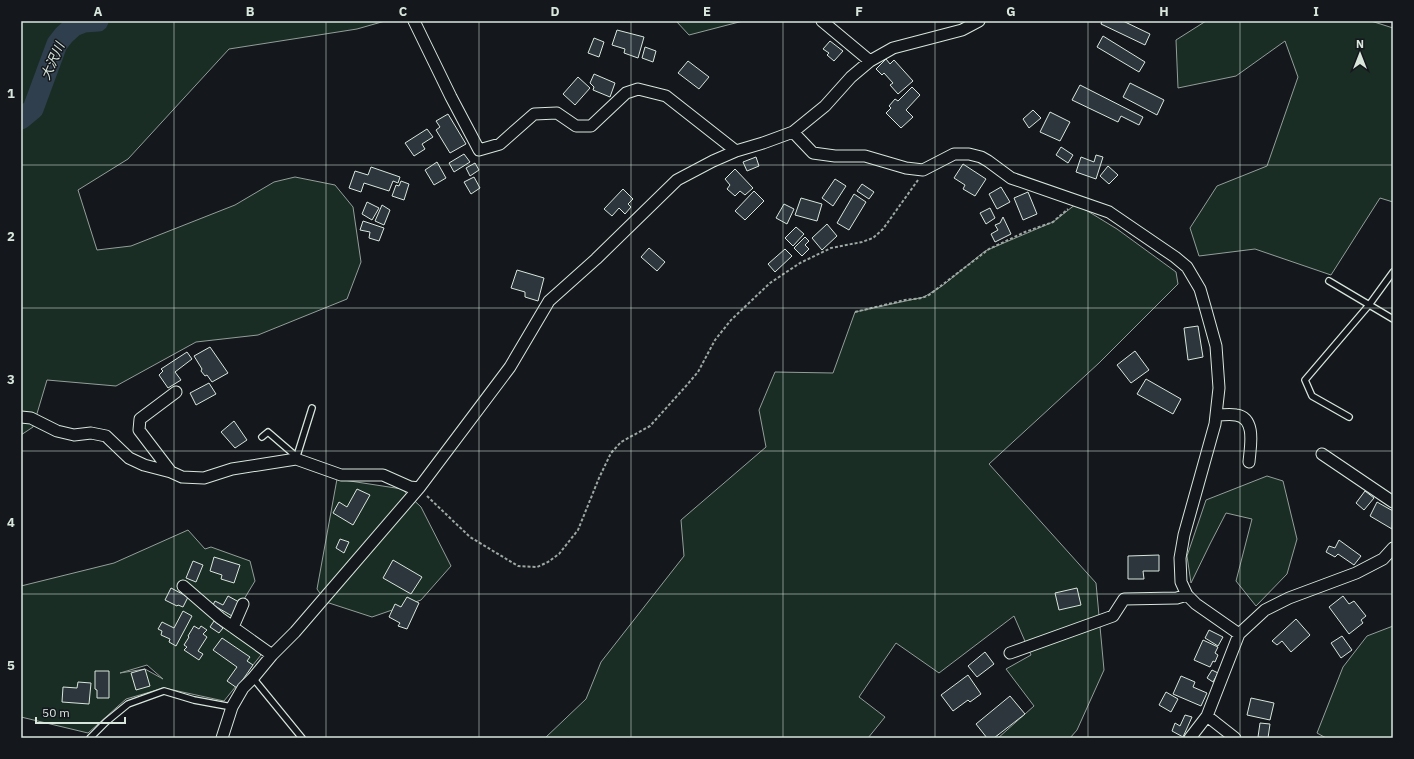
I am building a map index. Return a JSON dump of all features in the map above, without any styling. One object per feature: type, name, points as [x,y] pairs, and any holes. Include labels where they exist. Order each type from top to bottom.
[{"type":"street","points":[[414,21],[479,150],[500,144],[534,114],[557,113],[576,126],[592,126],[626,93],[638,89],[666,96],[736,151]]},
{"type":"street","points":[[822,21],[870,61]]},
{"type":"street","points":[[222,738],[232,707],[243,688],[272,655],[295,632],[419,488],[510,367],[549,301],[596,259],[677,180],[713,160],[793,132],[826,106],[851,77],[870,61],[893,48],[962,30],[979,21]]},
{"type":"street","points":[[793,132],[814,153],[835,156],[865,156],[906,168],[923,170],[954,154],[969,154],[988,161],[1011,178],[1109,212],[1175,257],[1187,267],[1200,289],[1216,346],[1219,388],[1217,415],[1205,464],[1184,535],[1180,558],[1181,582],[1187,595],[1196,604],[1239,634]]},
{"type":"street","points":[[171,472],[140,430],[140,419],[176,392]]},
{"type":"street","points":[[1217,415],[1238,415],[1248,423],[1251,434],[1249,462]]},
{"type":"street","points":[[21,417],[31,418],[57,431],[74,435],[91,433],[106,436],[129,458],[144,465],[171,472],[182,477],[204,478],[232,469],[296,458],[340,475],[383,475],[410,487],[419,488]]},
{"type":"street","points":[[1322,454],[1393,502]]},
{"type":"street","points":[[1190,738],[1207,716],[1239,634],[1265,610],[1289,598],[1356,573],[1383,559],[1393,548]]},
{"type":"street","points":[[183,586],[220,618],[272,655]]},
{"type":"street","points":[[1010,654],[1112,616],[1124,599],[1177,598],[1187,595]]},
{"type":"street","points":[[233,627],[244,604]]},
{"type":"street","points":[[1207,716],[1235,738]]},
{"type":"lane","points":[[1349,417],[1312,396],[1305,380],[1369,305],[1393,272]]},
{"type":"lane","points":[[1328,281],[1393,319]]},
{"type":"lane","points":[[262,437],[268,432],[296,458],[312,408]]},
{"type":"lane","points":[[253,678],[302,738]]},
{"type":"lane","points":[[90,738],[106,722],[128,704],[164,691],[194,700],[232,707]]},
{"type":"path","points":[[419,488],[470,537],[518,566],[537,567],[548,562],[559,554],[578,530],[611,453],[621,442],[650,426],[698,372],[715,340],[732,320],[770,283],[800,263],[831,248],[862,242],[873,238],[883,229],[918,180],[923,170]]},
{"type":"path","points":[[855,312],[905,300],[922,298],[929,295],[989,249],[1025,232],[1053,222],[1078,200]]},
{"type":"green space","points":[[21,21],[385,21],[357,29],[229,49],[128,159],[78,190],[97,250],[131,246],[235,205],[274,182],[295,177],[335,185],[353,207],[361,262],[347,299],[258,335],[196,342],[116,386],[47,380],[33,427],[21,435]]},
{"type":"green space","points":[[676,21],[743,21],[689,35]]},
{"type":"green space","points":[[1206,21],[1371,21],[1393,28],[1393,202],[1380,198],[1331,275],[1255,249],[1199,256],[1190,228],[1217,186],[1267,166],[1298,77],[1285,41],[1236,76],[1178,88],[1176,40]]},
{"type":"green space","points":[[1076,204],[1117,229],[1176,272],[1178,284],[1099,363],[989,464],[1096,583],[1104,670],[1077,730],[1070,738],[998,738],[1034,706],[1006,669],[1031,655],[1014,616],[939,673],[896,643],[859,697],[885,717],[868,738],[545,738],[586,699],[601,662],[684,556],[681,520],[766,447],[759,410],[775,372],[833,373],[855,312],[924,297],[942,286],[985,251],[1053,222]]},
{"type":"green space","points":[[1267,476],[1283,481],[1297,539],[1287,574],[1256,606],[1236,581],[1252,519],[1226,513],[1191,583],[1187,556],[1206,500]]},
{"type":"green space","points":[[337,479],[402,489],[421,507],[451,566],[421,600],[372,617],[326,602],[317,589]]},
{"type":"green space","points":[[188,530],[205,549],[211,547],[250,561],[255,581],[229,624],[261,655],[224,701],[164,688],[126,699],[88,733],[21,717],[21,586],[114,563]],"holes":[[[147,665],[163,679],[145,669],[120,673]]]},
{"type":"green space","points":[[1393,626],[1393,738],[1326,738],[1317,733],[1343,667],[1367,636]]},
{"type":"building","points":[[1102,21],[1123,21],[1150,34],[1145,45],[1101,24]]},
{"type":"building","points":[[617,30],[644,37],[638,58],[624,53],[625,49],[612,45]]},
{"type":"building","points":[[1103,36],[1145,62],[1139,72],[1097,47]]},
{"type":"building","points":[[594,38],[604,42],[599,57],[588,53]]},
{"type":"building","points":[[830,41],[843,51],[834,61],[827,55],[829,53],[823,49]]},
{"type":"building","points":[[645,47],[656,51],[653,62],[642,58]]},
{"type":"building","points":[[886,59],[890,64],[894,60],[913,81],[898,94],[890,85],[893,83],[884,73],[882,75],[876,69]]},
{"type":"building","points":[[688,61],[709,77],[699,89],[678,73]]},
{"type":"building","points":[[594,74],[615,83],[610,97],[593,90],[594,87],[590,83]]},
{"type":"building","points":[[578,77],[590,88],[575,105],[563,94]]},
{"type":"building","points":[[1130,83],[1164,100],[1157,115],[1123,97]]},
{"type":"building","points":[[1080,85],[1143,117],[1139,125],[1121,116],[1118,122],[1072,100]]},
{"type":"building","points":[[912,87],[920,95],[906,110],[913,117],[901,128],[886,113],[891,108],[889,106],[895,99],[898,101]]},
{"type":"building","points":[[1033,110],[1041,118],[1029,128],[1023,119]]},
{"type":"building","points":[[1050,112],[1070,122],[1060,141],[1040,132]]},
{"type":"building","points":[[448,114],[466,144],[450,153],[436,130],[440,127],[436,121]]},
{"type":"building","points":[[427,129],[433,137],[422,144],[425,149],[414,156],[405,143]]},
{"type":"building","points":[[1061,147],[1073,155],[1068,163],[1056,155]]},
{"type":"building","points":[[464,154],[470,162],[454,172],[449,163]]},
{"type":"building","points":[[1096,155],[1103,157],[1096,179],[1076,172],[1081,157],[1094,162]]},
{"type":"building","points":[[756,157],[759,166],[747,171],[743,162]]},
{"type":"building","points":[[437,162],[446,178],[434,185],[425,170]]},
{"type":"building","points":[[475,163],[479,170],[470,176],[466,168]]},
{"type":"building","points":[[963,164],[986,179],[975,196],[963,189],[965,185],[954,178]]},
{"type":"building","points":[[1108,166],[1118,175],[1109,184],[1100,176]]},
{"type":"building","points":[[371,167],[400,177],[398,183],[393,181],[389,191],[364,183],[361,192],[349,188],[355,171],[368,175]]},
{"type":"building","points":[[735,169],[753,188],[745,195],[740,191],[735,196],[727,189],[730,185],[725,179]]},
{"type":"building","points":[[474,177],[480,188],[471,194],[464,182]]},
{"type":"building","points":[[835,179],[846,186],[833,206],[822,198]]},
{"type":"building","points":[[401,181],[409,184],[404,200],[392,196],[396,185],[399,186]]},
{"type":"building","points":[[862,184],[874,192],[869,199],[857,191]]},
{"type":"building","points":[[1001,187],[1010,202],[997,209],[989,194]]},
{"type":"building","points":[[623,189],[633,199],[628,204],[631,207],[625,214],[619,208],[612,216],[604,209]]},
{"type":"building","points":[[754,191],[764,201],[745,220],[735,211]]},
{"type":"building","points":[[1028,192],[1037,214],[1023,220],[1014,198]]},
{"type":"building","points":[[854,194],[866,202],[849,230],[837,223]]},
{"type":"building","points":[[801,198],[822,204],[817,221],[795,215]]},
{"type":"building","points":[[367,202],[379,208],[372,220],[362,214]]},
{"type":"building","points":[[784,204],[794,209],[787,224],[776,218]]},
{"type":"building","points":[[382,205],[390,210],[384,225],[375,221]]},
{"type":"building","points":[[990,208],[995,218],[986,224],[980,213]]},
{"type":"building","points":[[1003,217],[1011,234],[995,242],[991,234],[998,230],[995,225],[1000,223]]},
{"type":"building","points":[[363,221],[384,228],[379,241],[369,238],[370,232],[360,230]]},
{"type":"building","points":[[827,224],[837,236],[822,250],[812,238]]},
{"type":"building","points":[[796,227],[804,234],[793,246],[785,238]]},
{"type":"building","points":[[805,237],[809,241],[805,245],[809,249],[802,256],[794,248]]},
{"type":"building","points":[[649,248],[665,262],[657,271],[641,257]]},
{"type":"building","points":[[785,249],[792,256],[775,272],[768,264]]},
{"type":"building","points":[[517,270],[544,278],[538,301],[525,297],[525,292],[511,288]]},
{"type":"building","points":[[1198,326],[1203,357],[1188,360],[1184,328]]},
{"type":"building","points":[[210,347],[228,373],[212,382],[207,375],[205,376],[201,371],[202,369],[194,356]]},
{"type":"building","points":[[1135,351],[1149,370],[1131,383],[1117,365]]},
{"type":"building","points":[[187,352],[192,359],[175,372],[181,380],[168,388],[159,375],[163,371],[161,369]]},
{"type":"building","points":[[1146,379],[1181,399],[1173,414],[1137,394]]},
{"type":"building","points":[[209,383],[216,394],[196,405],[190,393]]},
{"type":"building","points":[[234,421],[247,440],[235,448],[221,432]]},
{"type":"building","points":[[357,489],[370,495],[353,525],[333,513],[339,502],[347,507]]},
{"type":"building","points":[[1365,491],[1374,498],[1364,510],[1356,503]]},
{"type":"building","points":[[1377,502],[1393,511],[1392,529],[1370,516]]},
{"type":"building","points":[[340,539],[349,542],[344,553],[336,548]]},
{"type":"building","points":[[1339,540],[1361,556],[1354,565],[1338,554],[1335,557],[1326,552],[1329,546],[1335,548]]},
{"type":"building","points":[[1159,555],[1159,571],[1143,571],[1144,579],[1128,579],[1128,556]]},
{"type":"building","points":[[214,557],[240,565],[234,583],[221,579],[222,575],[210,571]]},
{"type":"building","points":[[393,560],[422,577],[411,594],[383,578]]},
{"type":"building","points":[[193,561],[203,565],[196,582],[186,578]]},
{"type":"building","points":[[171,588],[188,597],[183,607],[177,606],[165,600]]},
{"type":"building","points":[[1077,588],[1081,605],[1059,610],[1055,593]]},
{"type":"building","points":[[228,596],[239,602],[232,616],[213,605],[215,601],[223,605]]},
{"type":"building","points":[[1343,596],[1349,604],[1354,601],[1366,616],[1361,620],[1363,623],[1349,634],[1329,607]]},
{"type":"building","points":[[407,597],[419,603],[407,629],[398,626],[400,623],[389,617],[395,604],[401,607]]},
{"type":"building","points":[[183,611],[192,616],[176,646],[169,642],[170,639],[161,635],[162,631],[158,629],[162,622],[174,628]]},
{"type":"building","points":[[1296,619],[1310,635],[1291,652],[1282,641],[1277,645],[1272,641]]},
{"type":"building","points":[[214,621],[223,628],[219,633],[210,627]]},
{"type":"building","points":[[194,626],[199,629],[201,626],[207,630],[203,634],[207,637],[198,651],[203,654],[199,660],[184,650],[187,647],[184,645]]},
{"type":"building","points":[[1209,630],[1223,637],[1218,646],[1205,638]]},
{"type":"building","points":[[1342,636],[1352,650],[1341,658],[1331,643]]},
{"type":"building","points":[[222,638],[250,657],[247,661],[253,665],[237,688],[227,681],[237,667],[213,650]]},
{"type":"building","points":[[1203,640],[1218,647],[1215,653],[1218,655],[1215,662],[1213,661],[1210,667],[1194,660]]},
{"type":"building","points":[[985,652],[994,664],[977,677],[968,666]]},
{"type":"building","points":[[145,669],[150,686],[136,690],[131,673]]},
{"type":"building","points":[[1212,670],[1218,673],[1213,682],[1207,678]]},
{"type":"building","points":[[95,671],[109,671],[109,698],[97,698],[97,690],[95,689]]},
{"type":"building","points":[[968,675],[981,694],[970,702],[968,700],[953,711],[941,695]]},
{"type":"building","points":[[1181,676],[1195,682],[1193,687],[1207,693],[1201,706],[1173,694]]},
{"type":"building","points":[[78,682],[91,683],[89,704],[62,702],[63,687],[77,688]]},
{"type":"building","points":[[1166,692],[1178,699],[1171,712],[1159,705]]},
{"type":"building","points":[[1010,696],[1025,714],[994,738],[987,738],[976,724]]},
{"type":"building","points":[[1251,698],[1274,703],[1270,720],[1247,715]]},
{"type":"building","points":[[1185,715],[1192,717],[1183,737],[1172,731],[1175,723],[1180,726]]},
{"type":"building","points":[[1260,723],[1270,724],[1268,738],[1258,737]]},
{"type":"waterway","name":"大沢川","points":[[21,119],[33,109],[57,44],[64,35],[74,26],[84,22],[98,21]]}]
